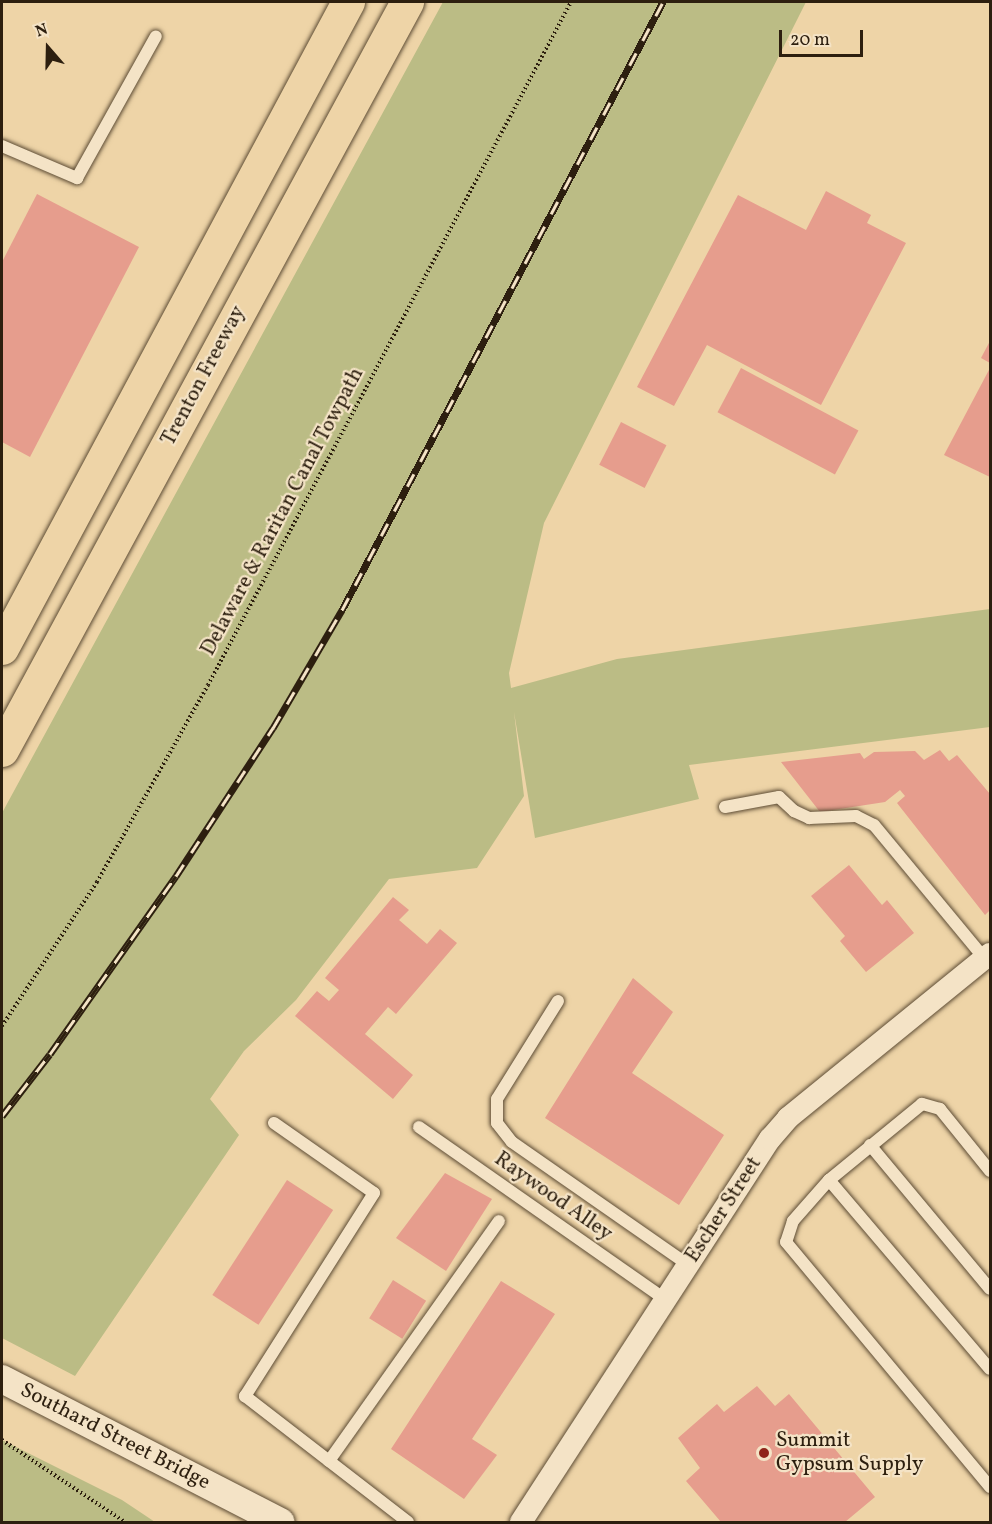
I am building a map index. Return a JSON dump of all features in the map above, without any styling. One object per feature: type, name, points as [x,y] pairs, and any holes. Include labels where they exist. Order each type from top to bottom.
[{"type":"highway","points":[[2,648],[348,2]]},
{"type":"highway","name":"Trenton Freeway","points":[[2,750],[407,2]]},
{"type":"street","name":"Escher Street","points":[[521,1522],[770,1139],[788,1118],[988,957]]},
{"type":"street","name":"Southard Street Bridge","points":[[2,1379],[229,1496]]},
{"type":"street","points":[[229,1496],[258,1522]]},
{"type":"street","points":[[229,1496],[280,1522]]},
{"type":"lane","points":[[2,146],[77,178],[156,36]]},
{"type":"lane","points":[[725,807],[779,797],[794,810],[809,818],[856,816],[874,825],[988,957]]},
{"type":"lane","points":[[558,1001],[497,1099],[497,1123],[512,1142],[688,1264]]},
{"type":"lane","points":[[990,1171],[940,1108],[922,1104],[829,1180],[793,1221],[786,1242],[990,1487]]},
{"type":"lane","points":[[274,1123],[374,1193],[245,1395],[408,1522]]},
{"type":"lane","name":"Raywood Alley","points":[[419,1127],[665,1299]]},
{"type":"lane","points":[[870,1145],[990,1289]]},
{"type":"lane","points":[[829,1180],[990,1369]]},
{"type":"lane","points":[[329,1461],[499,1221]]},
{"type":"path","name":"Delaware & Raritan Canal Towpath","points":[[2,1026],[97,882],[208,685],[571,2]]},
{"type":"path","points":[[2,1440],[126,1522]]},
{"type":"green space","points":[[443,2],[806,2],[544,523],[509,673],[511,688],[617,659],[990,609],[990,727],[689,765],[699,799],[535,838],[514,712],[524,796],[477,868],[389,879],[296,1000],[244,1051],[210,1099],[239,1135],[75,1376],[2,1338],[2,813]]},
{"type":"green space","points":[[2,1440],[122,1500],[155,1522],[2,1522]]},
{"type":"building","points":[[826,191],[871,215],[867,223],[906,243],[821,405],[707,345],[674,406],[637,387],[738,195],[806,230]]},
{"type":"building","points":[[37,194],[139,247],[30,457],[2,442],[2,262]]},
{"type":"building","points":[[990,341],[990,363],[981,358]]},
{"type":"building","points":[[741,368],[858,430],[835,475],[718,412]]},
{"type":"building","points":[[990,368],[990,477],[944,455]]},
{"type":"building","points":[[621,422],[666,445],[645,488],[599,465]]},
{"type":"building","points":[[940,750],[949,761],[957,755],[990,794],[990,910],[985,915],[897,803],[905,796],[900,790],[885,802],[820,812],[781,762],[860,753],[864,759],[874,752],[915,751],[924,760]]},
{"type":"building","points":[[849,865],[882,905],[887,900],[914,933],[866,972],[840,941],[845,936],[811,896]]},
{"type":"building","points":[[393,897],[409,910],[399,920],[427,944],[440,929],[457,943],[396,1014],[388,1007],[365,1034],[413,1075],[393,1099],[295,1016],[317,991],[329,1001],[339,990],[325,978]]},
{"type":"building","points":[[633,978],[673,1012],[632,1073],[724,1135],[679,1205],[545,1118]]},
{"type":"building","points":[[445,1173],[492,1199],[446,1271],[396,1238]]},
{"type":"building","points":[[287,1180],[333,1210],[259,1325],[212,1295]]},
{"type":"building","points":[[393,1280],[426,1301],[402,1339],[369,1318]]},
{"type":"building","points":[[501,1281],[555,1314],[472,1439],[497,1455],[464,1499],[391,1449]]},
{"type":"building","name":"Summit Gypsum Supply","points":[[757,1386],[775,1406],[789,1394],[875,1497],[845,1522],[721,1522],[686,1481],[700,1468],[678,1438],[717,1404],[724,1412]]},
{"type":"railway","points":[[2,1116],[50,1054],[176,876],[273,728],[342,610],[663,2]]},
{"type":"place","name":"Summit Gypsum Supply","points":[[764,1453]]}]
